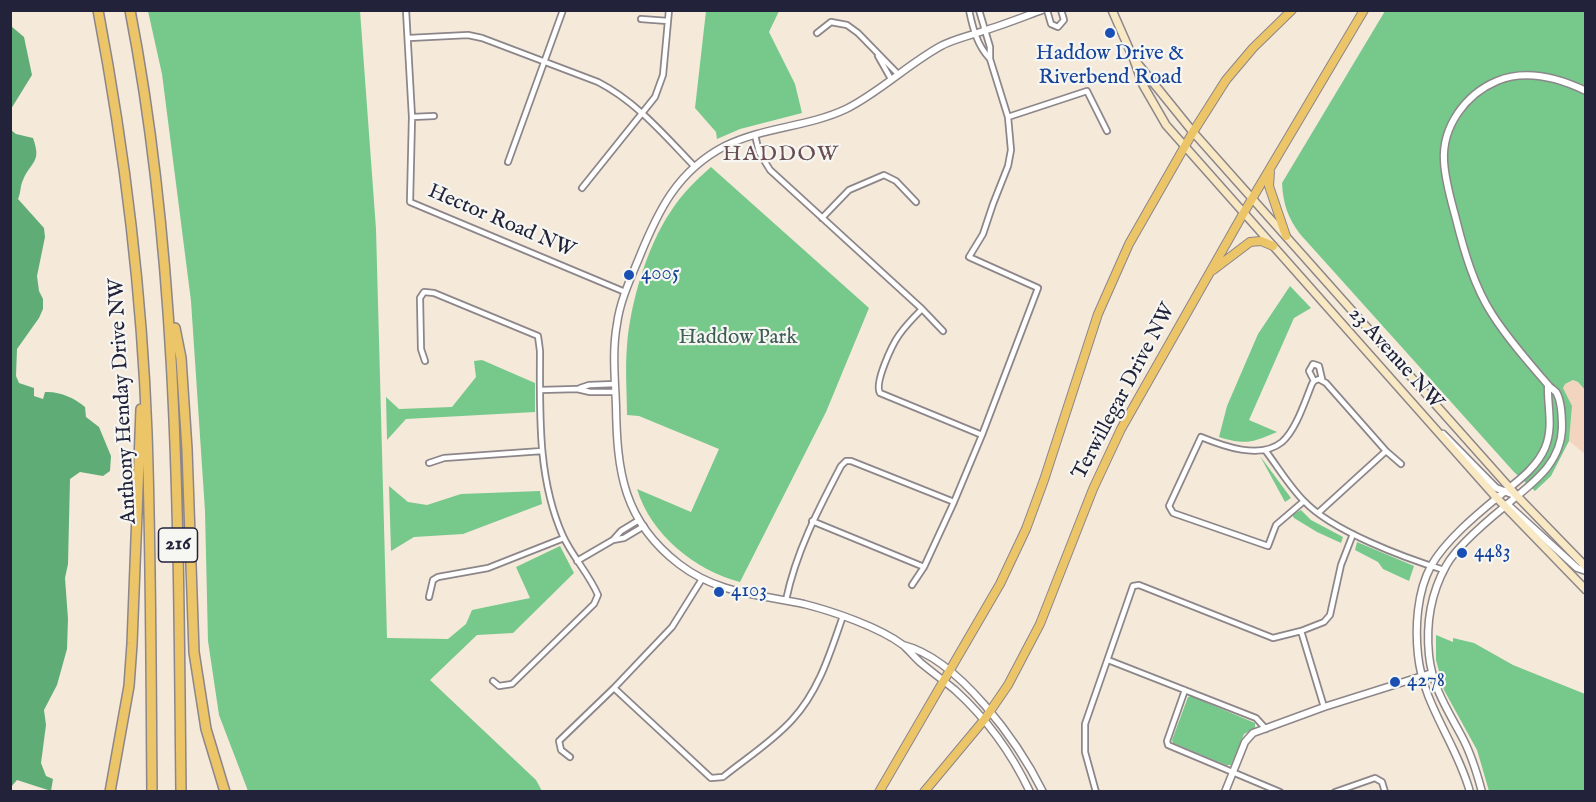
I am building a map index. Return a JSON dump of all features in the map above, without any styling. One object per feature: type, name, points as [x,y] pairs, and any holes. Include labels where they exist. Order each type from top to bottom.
[{"type":"highway","name":"Anthony Henday Drive NW","points":[[98,10],[122,154],[137,290],[143,371],[147,432],[152,792]]},
{"type":"highway","name":"216","points":[[130,10],[153,148],[168,299],[178,486],[181,792]]},
{"type":"highway","points":[[168,299],[181,358],[187,448],[194,652],[206,729],[225,792]]},
{"type":"highway","points":[[110,792],[129,686],[143,371]]},
{"type":"main road","points":[[1112,10],[1134,60]]},
{"type":"main road","name":"Terwillegar Drive NW","points":[[879,792],[1000,584],[1026,529],[1098,314],[1117,267],[1193,132],[1232,72],[1292,10]]},
{"type":"main road","name":"Terwillegar Drive NW","points":[[924,792],[984,720],[1008,685],[1040,624],[1093,489],[1121,429],[1243,214],[1364,10]]},
{"type":"main road","name":"23 Avenue NW","points":[[1134,60],[1193,132],[1507,490],[1517,496],[1586,569]]},
{"type":"main road","name":"23 Avenue NW","points":[[1134,60],[1143,85],[1157,111],[1185,147],[1497,498],[1586,590]]},
{"type":"main road","points":[[1271,166],[1269,186],[1286,236]]},
{"type":"main road","points":[[1210,272],[1250,242],[1261,242],[1273,246]]},
{"type":"street","name":"Hector Road NW","points":[[406,10],[412,117],[410,202],[625,292]]},
{"type":"street","points":[[508,162],[563,10]]},
{"type":"street","points":[[582,188],[655,97],[663,75],[669,10]]},
{"type":"street","points":[[969,10],[974,34],[981,49],[990,59]]},
{"type":"street","points":[[912,585],[924,567],[954,502],[1038,288],[969,257],[983,234],[1008,166],[1011,150],[1008,117],[990,59],[990,47],[979,10]]},
{"type":"street","points":[[1043,792],[1020,751],[990,712],[931,656],[843,616],[786,600],[732,591],[702,579],[668,555],[639,520],[625,490],[619,467],[615,335],[625,292],[662,206],[676,186],[695,167],[726,146],[755,135],[837,113],[860,101],[942,45],[1045,10],[1051,24],[1058,27],[1064,20],[1061,10]]},
{"type":"street","points":[[641,19],[668,21]]},
{"type":"street","points":[[817,33],[831,22],[847,25],[858,33],[898,74]]},
{"type":"street","points":[[409,38],[468,35],[482,38],[615,91],[642,112],[695,167]]},
{"type":"street","points":[[877,54],[891,79]]},
{"type":"street","points":[[1482,792],[1471,756],[1439,695],[1432,673],[1428,642],[1434,594],[1444,570],[1457,550],[1549,466],[1561,435],[1559,401],[1556,393],[1509,339],[1491,312],[1475,280],[1445,176],[1446,141],[1451,125],[1465,104],[1482,89],[1500,80],[1522,75],[1545,77],[1586,91]]},
{"type":"street","points":[[1008,117],[1087,91],[1107,130]]},
{"type":"street","points":[[412,117],[434,116]]},
{"type":"street","points":[[755,135],[759,152],[770,170],[943,331]]},
{"type":"street","points":[[822,218],[849,190],[884,175],[896,181],[916,202]]},
{"type":"street","points":[[424,361],[421,349],[420,297],[428,291],[538,336],[542,451],[549,497],[564,537],[598,595],[597,601],[512,684],[499,687],[493,681]]},
{"type":"street","points":[[922,309],[898,337],[879,381],[879,391],[883,395],[982,435]]},
{"type":"street","points":[[1304,501],[1276,525],[1268,546],[1173,513],[1169,506],[1201,437],[1224,447],[1242,450],[1265,450],[1281,442],[1298,419],[1314,381],[1309,371],[1315,364],[1320,368],[1322,379],[1386,451],[1401,464]]},
{"type":"street","points":[[1314,381],[1322,379]]},
{"type":"street","points":[[1470,792],[1456,753],[1435,712],[1421,675],[1417,619],[1431,566],[1447,544],[1537,461],[1546,446],[1550,426],[1548,385]]},
{"type":"street","points":[[540,390],[577,389],[590,392],[615,388]]},
{"type":"street","points":[[1422,414],[1496,488],[1507,490]]},
{"type":"street","points":[[1265,450],[1304,501],[1318,513],[1353,534],[1444,570]]},
{"type":"street","points":[[429,463],[444,458],[542,451]]},
{"type":"street","points":[[1318,513],[1386,451]]},
{"type":"street","points":[[786,600],[793,567],[812,521],[841,466],[848,460],[954,502]]},
{"type":"street","points":[[1506,505],[1577,568],[1586,569]]},
{"type":"street","points":[[577,561],[613,540],[621,531],[639,520]]},
{"type":"street","points":[[812,521],[924,567]]},
{"type":"street","points":[[613,540],[624,538],[644,526]]},
{"type":"street","points":[[1096,792],[1085,752],[1085,724],[1133,586],[1139,585],[1273,638],[1324,622],[1330,615],[1341,565],[1353,534]]},
{"type":"street","points":[[429,597],[433,580],[438,577],[488,568],[564,537]]},
{"type":"street","points":[[570,757],[561,750],[559,741],[672,627],[702,579]]},
{"type":"street","points":[[614,688],[706,776],[719,778],[780,732],[798,713],[819,681],[843,616]]},
{"type":"street","points":[[1301,631],[1324,707]]},
{"type":"street","points":[[903,645],[984,720],[1012,759],[1030,792]]},
{"type":"street","points":[[1108,660],[1256,718],[1266,729]]},
{"type":"street","points":[[1225,792],[1248,736],[1324,707],[1432,673]]},
{"type":"street","points":[[1185,690],[1167,741],[1168,745],[1280,792]]},
{"type":"street","points":[[1335,792],[1375,778],[1382,782],[1385,792]]},
{"type":"shaded area","points":[[1573,380],[1585,390],[1585,454],[1569,441],[1572,406],[1563,388],[1565,384]]},
{"type":"green space","points":[[148,11],[360,11],[376,229],[387,638],[448,639],[466,624],[472,610],[530,598],[516,567],[560,546],[574,573],[513,633],[477,635],[430,680],[536,780],[542,791],[248,791],[219,715],[208,641],[205,511],[191,301],[162,74]]},
{"type":"green space","points":[[706,11],[779,11],[769,32],[795,84],[802,113],[740,129],[717,139],[716,132],[695,108]]},
{"type":"green space","points":[[1385,11],[1585,11],[1585,390],[1573,380],[1565,384],[1563,388],[1572,406],[1569,441],[1551,476],[1535,491],[1514,472],[1300,234],[1287,210],[1282,183]]},
{"type":"green space","points":[[11,26],[24,37],[32,75],[11,109]]},
{"type":"green space","points":[[11,130],[16,134],[33,138],[36,157],[23,180],[18,199],[44,228],[45,237],[37,276],[43,309],[17,349],[16,376],[19,383],[34,388],[34,396],[43,399],[45,392],[61,394],[85,407],[86,417],[99,427],[111,456],[110,471],[103,476],[80,472],[70,479],[68,564],[65,578],[68,619],[67,649],[57,685],[44,710],[46,725],[41,763],[46,776],[53,779],[51,791],[17,780],[11,787]]},
{"type":"green space","name":"Haddow Park","points":[[711,167],[869,308],[826,412],[740,582],[707,569],[677,548],[653,521],[637,489],[691,512],[719,449],[639,416],[627,415],[626,372],[629,330],[636,294],[647,258],[671,211]]},
{"type":"green space","points":[[1290,286],[1311,308],[1294,318],[1249,420],[1277,432],[1248,442],[1219,437],[1227,406],[1258,334]]},
{"type":"green space","points":[[482,360],[535,383],[535,412],[406,419],[387,440],[386,397],[399,409],[452,407],[476,377],[474,361]]},
{"type":"green space","points":[[1260,456],[1291,498],[1285,502]]},
{"type":"green space","points":[[389,486],[408,502],[427,505],[461,494],[540,491],[542,504],[463,534],[414,537],[391,551]]},
{"type":"green space","points":[[1301,510],[1311,520],[1343,537],[1341,543],[1294,518],[1292,515]]},
{"type":"green space","points":[[1357,542],[1414,566],[1409,581],[1383,569],[1378,562],[1355,550]]},
{"type":"green space","points":[[1436,635],[1453,642],[1453,638],[1474,643],[1513,665],[1585,694],[1585,791],[1489,791],[1477,750],[1444,690],[1436,660]]},
{"type":"green space","points":[[1191,696],[1255,723],[1255,728],[1244,734],[1231,765],[1173,743],[1172,740],[1188,697]]},
{"type":"place","name":"Haddow Drive & Riverbend Road","points":[[1110,33]]},
{"type":"place","name":"4005","points":[[629,275]]},
{"type":"place","name":"4483","points":[[1462,553]]},
{"type":"place","name":"4103","points":[[719,592]]},
{"type":"place","name":"4278","points":[[1395,682]]},
{"type":"district","name":"HADDOW","points":[[781,155]]}]
